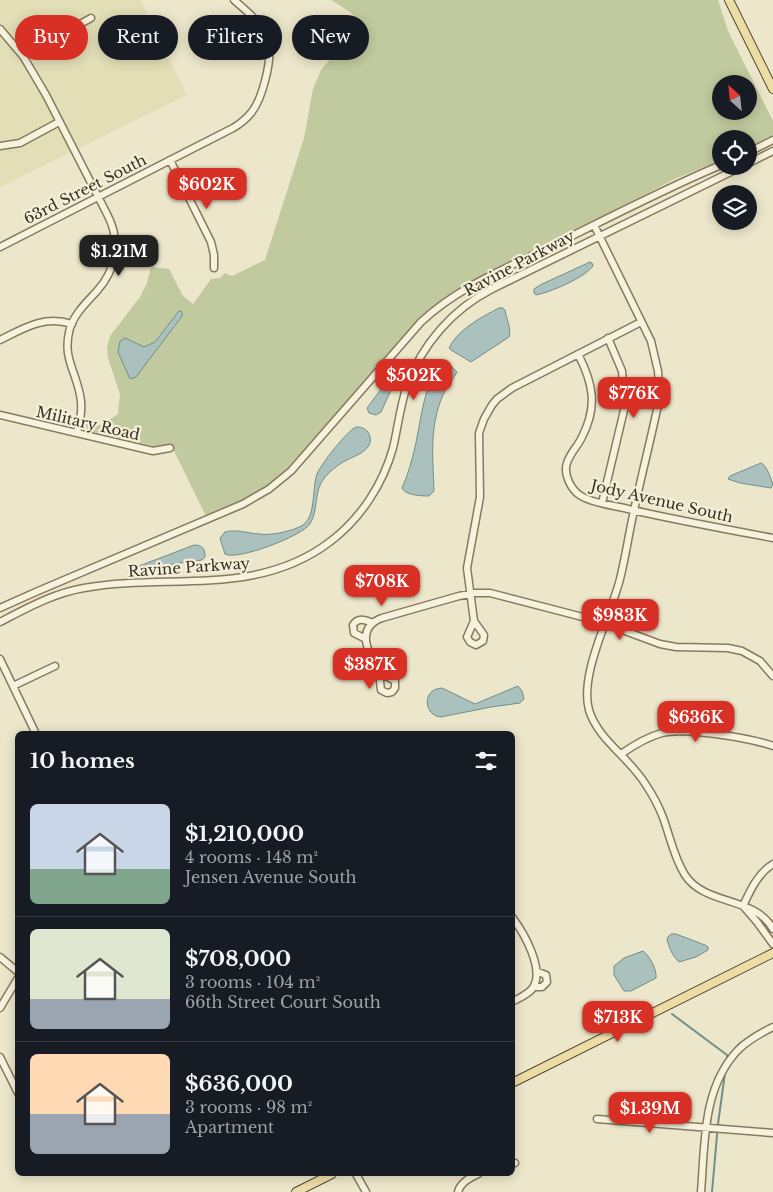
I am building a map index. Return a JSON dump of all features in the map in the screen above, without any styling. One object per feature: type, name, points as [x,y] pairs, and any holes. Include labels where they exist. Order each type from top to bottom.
[{"type":"main road","points":[[729,0],[773,89]]},
{"type":"main road","points":[[515,1082],[773,953]]},
{"type":"main road","points":[[296,1192],[328,1176]]},
{"type":"street","name":"63rd Street South","points":[[0,247],[240,124],[252,112],[257,103],[268,63],[270,54],[269,44],[258,24],[234,0]]},
{"type":"street","points":[[0,29],[15,47]]},
{"type":"street","points":[[24,60],[46,95],[114,232],[116,249],[106,280],[82,308],[72,324],[68,340],[68,361],[81,399],[81,417],[77,433]]},
{"type":"street","points":[[0,146],[20,143],[59,122]]},
{"type":"street","points":[[757,148],[773,140]]},
{"type":"street","points":[[757,159],[773,151]]},
{"type":"street","points":[[170,160],[211,242],[214,268]]},
{"type":"street","name":"Ravine Parkway","points":[[0,608],[243,504],[261,494],[300,461],[410,334],[436,308],[461,291],[681,182],[712,169]]},
{"type":"street","name":"Ravine Parkway","points":[[0,622],[48,598],[76,590],[96,586],[254,576],[288,566],[317,551],[334,539],[364,508],[377,486],[393,448],[402,402],[411,375],[421,356],[439,330],[459,310],[479,296],[724,175]]},
{"type":"street","points":[[594,225],[651,341],[660,386],[658,405],[620,581],[591,668],[587,689],[589,709],[597,727],[631,763],[646,784],[662,815],[678,863],[686,877],[714,896],[756,911],[766,919],[773,929]]},
{"type":"street","points":[[0,340],[37,322],[58,320],[72,324]]},
{"type":"street","points":[[474,621],[469,594],[467,560],[480,497],[478,440],[484,419],[498,399],[512,388],[641,322]]},
{"type":"street","points":[[602,503],[625,406],[622,371],[608,338]]},
{"type":"street","name":"Jody Avenue South","points":[[578,354],[591,382],[592,406],[586,429],[569,456],[566,469],[576,492],[589,500],[773,538]]},
{"type":"street","name":"Military Road","points":[[0,415],[153,451],[170,448]]},
{"type":"street","points":[[379,672],[367,648],[366,639],[373,623],[382,618],[469,594],[494,594],[605,623],[647,640],[668,646],[742,650],[760,661],[773,676]]},
{"type":"street","points":[[366,639],[353,631],[353,625],[361,620],[373,623]]},
{"type":"street","points":[[0,659],[35,731]]},
{"type":"street","points":[[13,686],[55,666]]},
{"type":"street","points":[[621,754],[651,737],[680,730],[772,745],[773,736]]},
{"type":"street","points":[[743,906],[751,888],[762,873],[773,864]]},
{"type":"street","points":[[743,906],[773,944]]},
{"type":"street","points":[[515,922],[527,942],[538,972],[534,987],[515,1000]]},
{"type":"street","points":[[0,957],[15,970]]},
{"type":"street","points":[[534,987],[542,987],[547,982],[546,975],[538,972]]},
{"type":"street","points":[[0,1008],[15,983]]},
{"type":"street","points":[[701,1192],[706,1128],[714,1090],[727,1066],[738,1051],[748,1042],[773,1027]]},
{"type":"street","points":[[0,1057],[15,1087]]},
{"type":"street","points":[[597,1119],[773,1133]]},
{"type":"street","points":[[357,1176],[366,1192]]},
{"type":"street","points":[[458,1192],[462,1184],[475,1176]]},
{"type":"shaded area","points":[[0,0],[140,0],[147,15],[98,15],[98,60],[170,60],[187,95],[0,187]]},
{"type":"green space","points":[[331,0],[718,0],[728,31],[750,75],[712,75],[712,120],[758,120],[758,91],[773,121],[773,137],[768,137],[757,143],[757,130],[712,130],[712,164],[675,179],[444,298],[425,314],[299,457],[278,478],[255,494],[206,516],[174,451],[90,431],[84,428],[84,422],[101,425],[118,414],[120,394],[108,358],[107,347],[110,336],[140,297],[147,283],[151,267],[169,269],[183,296],[193,304],[211,279],[220,278],[225,273],[232,276],[265,260],[304,138],[313,89],[321,70],[330,60],[369,60],[369,15],[353,15]]},
{"type":"water","points":[[590,262],[593,266],[589,271],[575,280],[536,295],[534,293],[534,289],[540,285]]},
{"type":"water","points":[[499,308],[505,310],[509,337],[471,362],[449,348],[464,329]]},
{"type":"water","points":[[179,311],[182,312],[182,316],[136,377],[130,379],[118,352],[120,341],[125,338],[144,347],[155,342]]},
{"type":"water","points":[[443,363],[450,365],[457,372],[444,392],[436,419],[433,442],[434,491],[429,496],[413,495],[402,488],[413,457],[428,389],[437,369]]},
{"type":"water","points":[[399,365],[401,365],[401,368],[381,412],[376,415],[369,413],[367,408]]},
{"type":"water","points":[[356,427],[360,427],[368,432],[369,445],[362,452],[331,471],[321,482],[313,518],[305,529],[283,541],[255,551],[232,555],[225,554],[220,538],[225,532],[275,534],[303,525],[307,521],[312,509],[315,480],[319,469],[341,441]]},
{"type":"water","points":[[761,463],[773,484],[771,488],[728,479],[730,476]]},
{"type":"water","points":[[194,545],[200,546],[204,550],[205,557],[202,560],[134,568]]},
{"type":"water","points":[[518,686],[522,691],[524,699],[520,703],[441,717],[435,716],[428,708],[428,697],[435,689],[442,688],[475,704]]},
{"type":"water","points":[[671,934],[676,934],[705,945],[708,947],[708,950],[696,957],[679,962],[668,944],[667,938]]},
{"type":"water","points":[[643,951],[652,963],[656,978],[631,991],[624,991],[614,975],[614,966],[624,958]]},
{"type":"waterway","points":[[672,1014],[727,1055],[727,1061]]},
{"type":"waterway","points":[[712,1192],[725,1073]]}]
